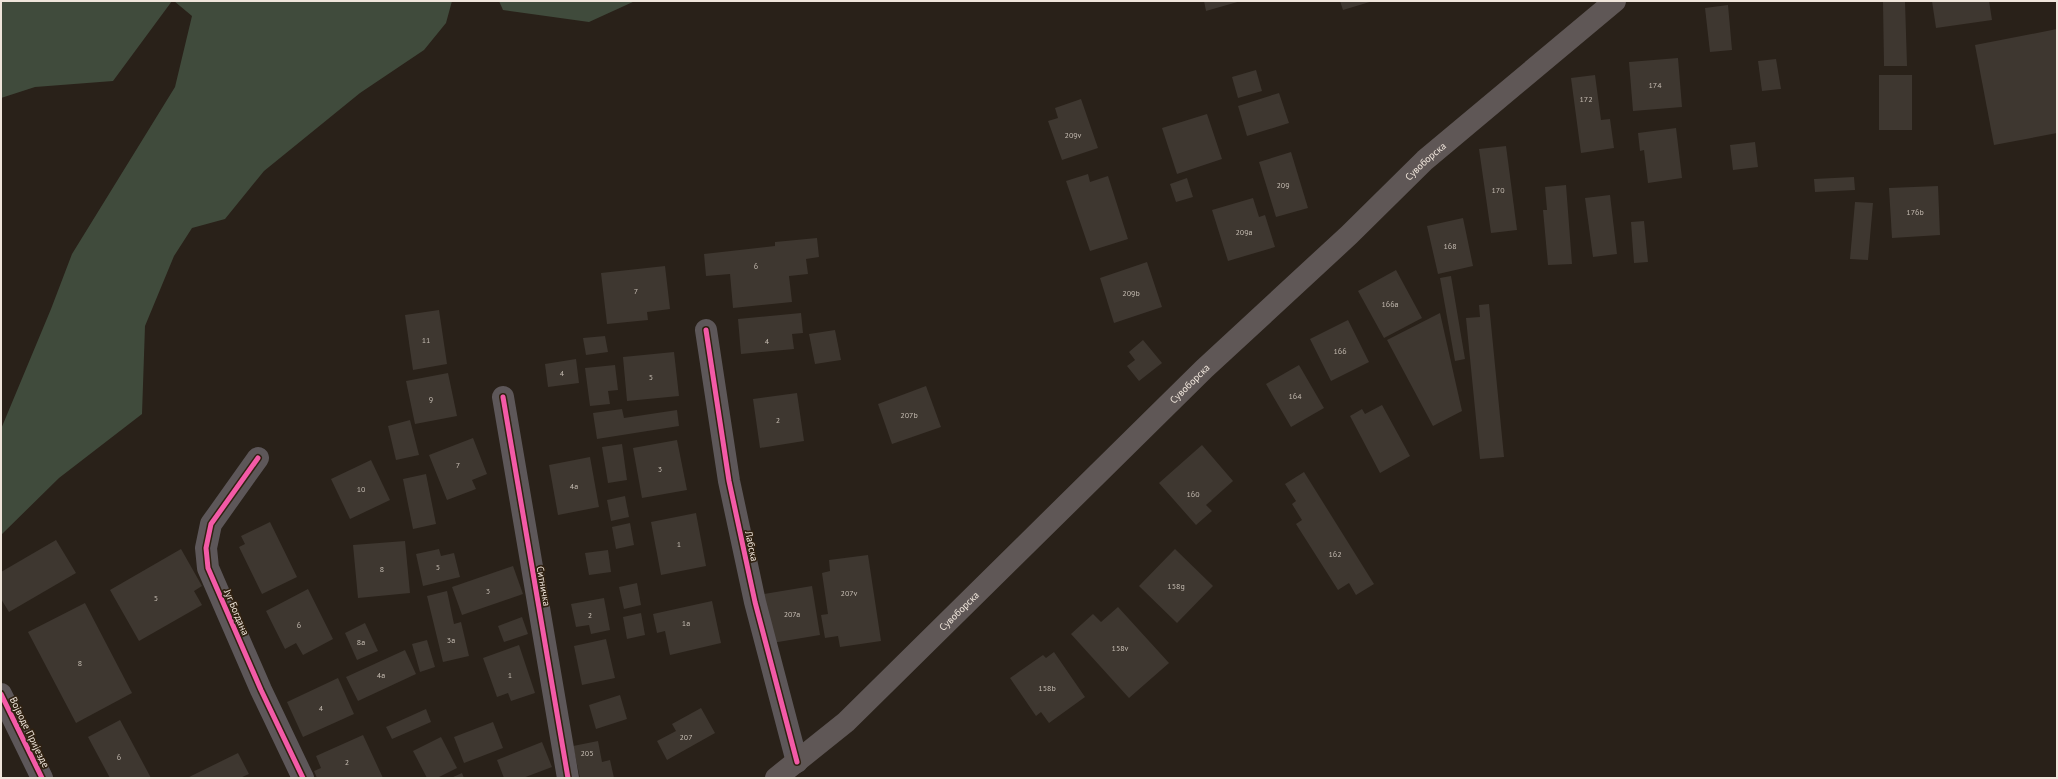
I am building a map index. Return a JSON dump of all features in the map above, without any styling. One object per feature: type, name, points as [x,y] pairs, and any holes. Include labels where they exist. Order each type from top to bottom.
[{"type":"main road","name":"Сувоборска","points":[[776,778],[846,722],[1204,369],[1349,235],[1425,160],[1615,1]]},
{"type":"street","name":"Лабска","points":[[706,330],[728,481],[755,602],[797,762]]},
{"type":"street","name":"Ситничка","points":[[503,397],[568,778]]},
{"type":"street","name":"Југ Богдана","points":[[258,458],[211,524],[206,548],[208,568],[261,690],[303,778]]},
{"type":"street","name":"Војводе Пријезде","points":[[1,694],[42,778]]},
{"type":"green space","points":[[1,1],[172,1],[113,81],[35,87],[1,98]]},
{"type":"green space","points":[[174,1],[452,1],[446,23],[424,50],[360,93],[264,171],[225,219],[192,228],[174,256],[145,326],[142,414],[59,478],[1,535],[1,429],[51,309],[72,254],[175,87],[192,16]]},
{"type":"green space","points":[[499,1],[635,1],[589,22],[503,10]]},
{"type":"building","points":[[1204,1],[1241,1],[1206,11]]},
{"type":"building","points":[[1340,1],[1373,1],[1343,10]]},
{"type":"building","points":[[1883,1],[1905,1],[1907,66],[1884,66]]},
{"type":"building","points":[[1932,1],[1989,1],[1992,20],[1936,28]]},
{"type":"building","points":[[1728,5],[1732,50],[1710,52],[1705,8]]},
{"type":"building","points":[[2057,29],[2057,133],[1994,145],[1975,45]]},
{"type":"building","points":[[1678,58],[1682,107],[1633,111],[1629,62]]},
{"type":"building","points":[[1776,59],[1781,89],[1762,91],[1758,61]]},
{"type":"building","points":[[1256,70],[1262,91],[1238,98],[1232,77]]},
{"type":"building","points":[[1595,75],[1601,120],[1610,119],[1614,148],[1581,153],[1571,78]]},
{"type":"building","points":[[1879,75],[1912,75],[1912,130],[1879,130]]},
{"type":"building","points":[[1279,93],[1289,123],[1247,136],[1238,106]]},
{"type":"building","points":[[1081,99],[1098,148],[1062,160],[1048,121],[1058,118],[1055,108]]},
{"type":"building","points":[[1207,114],[1222,159],[1177,174],[1162,128]]},
{"type":"building","points":[[1676,128],[1682,178],[1648,183],[1644,150],[1640,151],[1638,133]]},
{"type":"building","points":[[1755,142],[1758,167],[1733,170],[1730,145]]},
{"type":"building","points":[[1506,146],[1517,230],[1491,233],[1479,149]]},
{"type":"building","points":[[1291,152],[1308,208],[1276,217],[1259,162]]},
{"type":"building","points":[[1088,174],[1090,182],[1108,176],[1128,239],[1090,251],[1066,181]]},
{"type":"building","points":[[1854,177],[1855,190],[1815,192],[1814,179]]},
{"type":"building","points":[[1187,178],[1193,197],[1176,202],[1170,184]]},
{"type":"building","points":[[1566,185],[1572,264],[1548,265],[1543,210],[1547,210],[1545,187]]},
{"type":"building","points":[[1938,186],[1940,235],[1892,238],[1889,188]]},
{"type":"building","points":[[1610,195],[1617,254],[1593,257],[1585,198]]},
{"type":"building","points":[[1253,198],[1259,217],[1265,215],[1275,247],[1228,261],[1212,210]]},
{"type":"building","points":[[1855,202],[1873,203],[1868,260],[1850,259]]},
{"type":"building","points":[[1463,218],[1473,266],[1438,274],[1427,226]]},
{"type":"building","points":[[1644,221],[1648,262],[1634,263],[1631,222]]},
{"type":"building","points":[[817,238],[819,257],[806,259],[808,274],[789,276],[792,302],[733,308],[730,274],[706,276],[704,254],[775,246],[775,242]]},
{"type":"building","points":[[1147,262],[1162,307],[1114,323],[1100,278]]},
{"type":"building","points":[[665,266],[670,309],[647,312],[648,320],[607,324],[601,273]]},
{"type":"building","points":[[1396,270],[1422,318],[1384,338],[1358,291]]},
{"type":"building","points":[[1451,276],[1465,359],[1455,361],[1440,278]]},
{"type":"building","points":[[1489,304],[1504,457],[1480,459],[1466,318],[1480,317],[1479,305]]},
{"type":"building","points":[[439,310],[447,364],[413,370],[405,315]]},
{"type":"building","points":[[801,313],[803,333],[792,334],[794,349],[741,354],[738,319]]},
{"type":"building","points":[[1440,313],[1462,411],[1433,426],[1387,340]]},
{"type":"building","points":[[1348,320],[1369,362],[1331,381],[1310,339]]},
{"type":"building","points":[[835,330],[841,360],[815,364],[809,334]]},
{"type":"building","points":[[605,336],[608,352],[586,355],[583,338]]},
{"type":"building","points":[[1143,340],[1162,363],[1139,381],[1127,366],[1135,360],[1129,352]]},
{"type":"building","points":[[674,352],[679,396],[627,401],[623,357]]},
{"type":"building","points":[[576,359],[579,383],[548,387],[545,364]]},
{"type":"building","points":[[615,365],[618,390],[608,391],[610,404],[590,406],[585,368]]},
{"type":"building","points":[[1299,365],[1324,408],[1291,427],[1266,384]]},
{"type":"building","points":[[448,373],[457,416],[415,424],[406,381]]},
{"type":"building","points":[[926,386],[941,427],[892,444],[878,404]]},
{"type":"building","points":[[797,393],[804,441],[760,448],[753,399]]},
{"type":"building","points":[[1382,405],[1410,456],[1380,473],[1350,416],[1362,409],[1365,414]]},
{"type":"building","points":[[622,409],[624,418],[677,410],[679,426],[597,439],[593,413]]},
{"type":"building","points":[[410,420],[419,455],[396,460],[388,426]]},
{"type":"building","points":[[473,438],[487,474],[472,480],[476,489],[447,500],[429,455]]},
{"type":"building","points":[[677,440],[687,490],[642,498],[633,448]]},
{"type":"building","points":[[622,444],[627,480],[608,483],[602,447]]},
{"type":"building","points":[[1202,445],[1233,481],[1206,505],[1212,511],[1196,525],[1159,483]]},
{"type":"building","points":[[590,457],[599,507],[558,515],[549,465]]},
{"type":"building","points":[[371,460],[390,500],[350,519],[331,479]]},
{"type":"building","points":[[1304,472],[1374,584],[1356,595],[1349,583],[1338,590],[1296,524],[1302,520],[1292,504],[1296,501],[1285,484]]},
{"type":"building","points":[[426,474],[436,524],[413,529],[403,479]]},
{"type":"building","points":[[625,496],[629,517],[611,521],[607,500]]},
{"type":"building","points":[[696,513],[706,566],[661,575],[651,522]]},
{"type":"building","points":[[270,522],[297,577],[262,594],[239,547],[245,544],[241,536]]},
{"type":"building","points":[[630,523],[634,545],[616,549],[612,527]]},
{"type":"building","points":[[56,540],[76,573],[9,612],[1,599],[1,572]]},
{"type":"building","points":[[405,541],[410,593],[358,598],[353,545]]},
{"type":"building","points":[[181,549],[202,586],[194,591],[202,605],[139,641],[110,590]]},
{"type":"building","points":[[439,549],[441,556],[454,553],[460,577],[423,586],[416,554]]},
{"type":"building","points":[[1175,549],[1213,586],[1177,623],[1139,586]]},
{"type":"building","points":[[608,550],[611,572],[589,575],[585,553]]},
{"type":"building","points":[[868,555],[881,641],[840,647],[838,636],[825,638],[821,615],[828,614],[822,573],[830,571],[829,560]]},
{"type":"building","points":[[513,566],[523,594],[462,615],[452,587]]},
{"type":"building","points":[[637,583],[641,605],[624,609],[619,587]]},
{"type":"building","points":[[812,586],[820,635],[772,643],[764,594]]},
{"type":"building","points":[[308,589],[333,639],[303,655],[296,643],[285,649],[266,611]]},
{"type":"building","points":[[447,591],[454,624],[461,622],[469,656],[443,662],[427,596]]},
{"type":"building","points":[[604,598],[610,630],[591,634],[589,625],[576,627],[571,604]]},
{"type":"building","points":[[712,601],[721,643],[670,655],[665,631],[657,633],[653,614]]},
{"type":"building","points":[[85,603],[132,693],[76,723],[28,632]]},
{"type":"building","points":[[1118,607],[1169,663],[1129,698],[1071,634],[1093,614],[1101,622]]},
{"type":"building","points":[[641,613],[645,635],[627,639],[623,617]]},
{"type":"building","points":[[522,617],[528,634],[504,642],[498,626]]},
{"type":"building","points":[[365,623],[378,651],[357,660],[345,633]]},
{"type":"building","points":[[606,639],[615,678],[582,685],[574,646]]},
{"type":"building","points":[[427,640],[435,667],[420,672],[412,644]]},
{"type":"building","points":[[519,645],[535,693],[511,701],[508,693],[497,697],[483,658]]},
{"type":"building","points":[[405,650],[416,674],[358,701],[346,677]]},
{"type":"building","points":[[1054,652],[1085,697],[1049,723],[1041,712],[1036,716],[1010,678],[1043,655],[1046,658]]},
{"type":"building","points":[[338,678],[354,714],[303,737],[287,702]]},
{"type":"building","points":[[620,695],[627,719],[596,729],[589,705]]},
{"type":"building","points":[[701,708],[715,733],[667,760],[657,741],[676,731],[672,724]]},
{"type":"building","points":[[426,709],[431,722],[392,739],[386,727]]},
{"type":"building","points":[[120,720],[151,778],[110,778],[88,737]]},
{"type":"building","points":[[493,722],[503,748],[464,763],[454,737]]},
{"type":"building","points":[[363,735],[383,778],[317,778],[314,771],[321,768],[316,756]]},
{"type":"building","points":[[441,737],[457,768],[437,778],[427,778],[413,751]]},
{"type":"building","points":[[598,741],[602,762],[610,760],[614,778],[580,778],[573,746]]},
{"type":"building","points":[[542,742],[552,767],[523,778],[504,778],[497,760]]},
{"type":"building","points":[[238,753],[249,774],[240,778],[187,778]]},
{"type":"building","points":[[462,773],[464,778],[451,778]]},
{"type":"cycle path","points":[[706,330],[729,481],[755,602],[797,762]]},
{"type":"cycle path","points":[[503,397],[568,778]]},
{"type":"cycle path","points":[[258,458],[211,524],[206,548],[208,568],[261,690],[303,778]]},
{"type":"cycle path","points":[[1,694],[42,778]]}]
